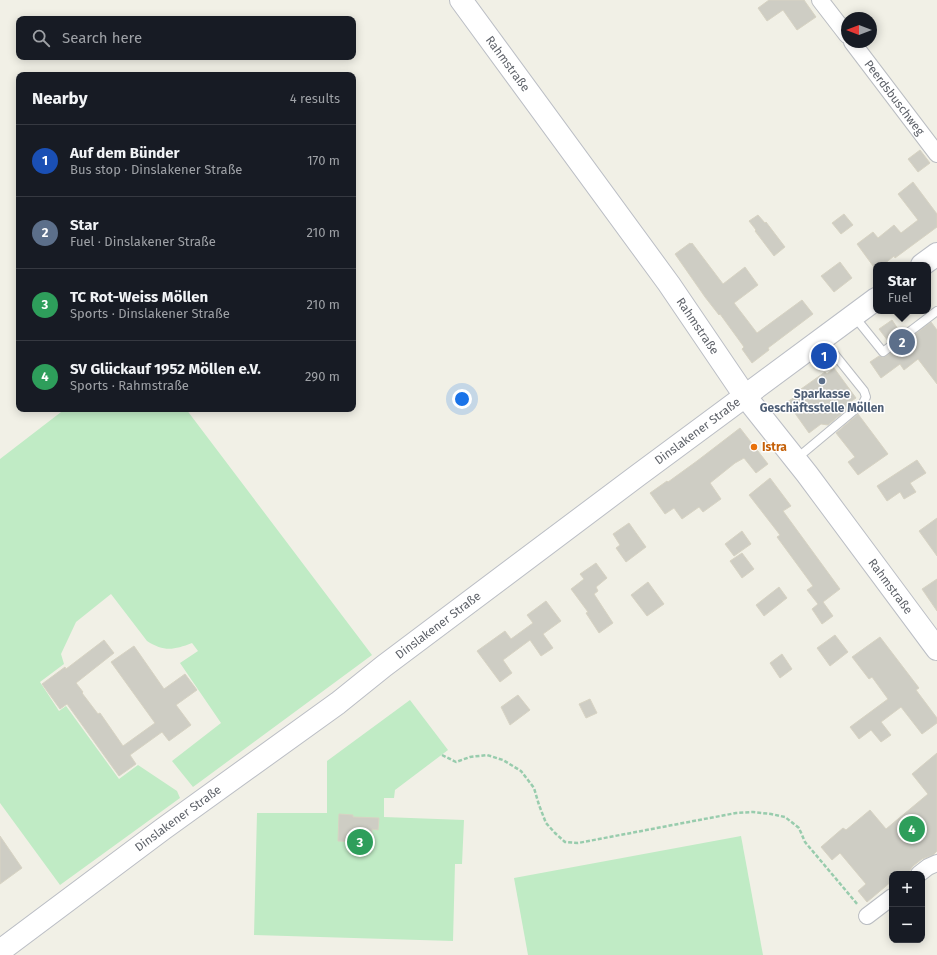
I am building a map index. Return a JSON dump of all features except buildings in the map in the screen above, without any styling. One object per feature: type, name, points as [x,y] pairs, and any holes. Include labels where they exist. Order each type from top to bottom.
[{"type":"main road","name":"Rahmstraße","points":[[461,0],[669,284],[745,396],[937,649]]},
{"type":"main road","name":"Dinslakener Straße","points":[[0,951],[163,829],[338,703],[390,662],[873,301]]},
{"type":"street","points":[[820,0],[841,27]]},
{"type":"street","name":"Peerdsbuschweg","points":[[857,48],[937,154]]},
{"type":"street","points":[[923,871],[937,863]]},
{"type":"street","points":[[867,916],[889,898]]},
{"type":"lane","points":[[853,316],[883,352],[937,311]]},
{"type":"lane","points":[[795,460],[863,403],[866,397],[864,391],[822,339]]},
{"type":"path","points":[[442,755],[456,762],[470,757],[487,755],[503,760],[521,771],[534,788],[546,823],[554,833],[565,842],[578,843],[736,813],[753,812],[785,817],[799,828],[805,842],[867,916]]},
{"type":"green space","points":[[61,412],[188,412],[372,655],[193,787],[172,761],[221,723],[180,663],[198,651],[192,643],[169,649],[153,645],[147,641],[111,594],[76,622],[61,654],[64,664],[40,682],[59,711],[66,706],[119,779],[138,765],[177,791],[180,798],[60,885],[0,803],[0,459]]},
{"type":"green space","points":[[410,700],[448,750],[395,790],[394,798],[384,798],[384,817],[464,820],[462,864],[455,864],[453,941],[254,935],[257,813],[327,813],[327,761]]},
{"type":"green space","points":[[741,836],[763,955],[528,955],[514,878]]},
{"type":"place","name":"Star","points":[[902,342]]},
{"type":"place","name":"Auf dem Bünder","points":[[824,356]]},
{"type":"place","name":"Sparkasse Geschäftsstelle Möllen","points":[[822,381]]},
{"type":"place","name":"Istra","points":[[754,447]]},
{"type":"place","name":"SV Glückauf 1952 Möllen e.V.","points":[[912,829]]},
{"type":"place","name":"TC Rot-Weiss Möllen","points":[[360,842]]}]
